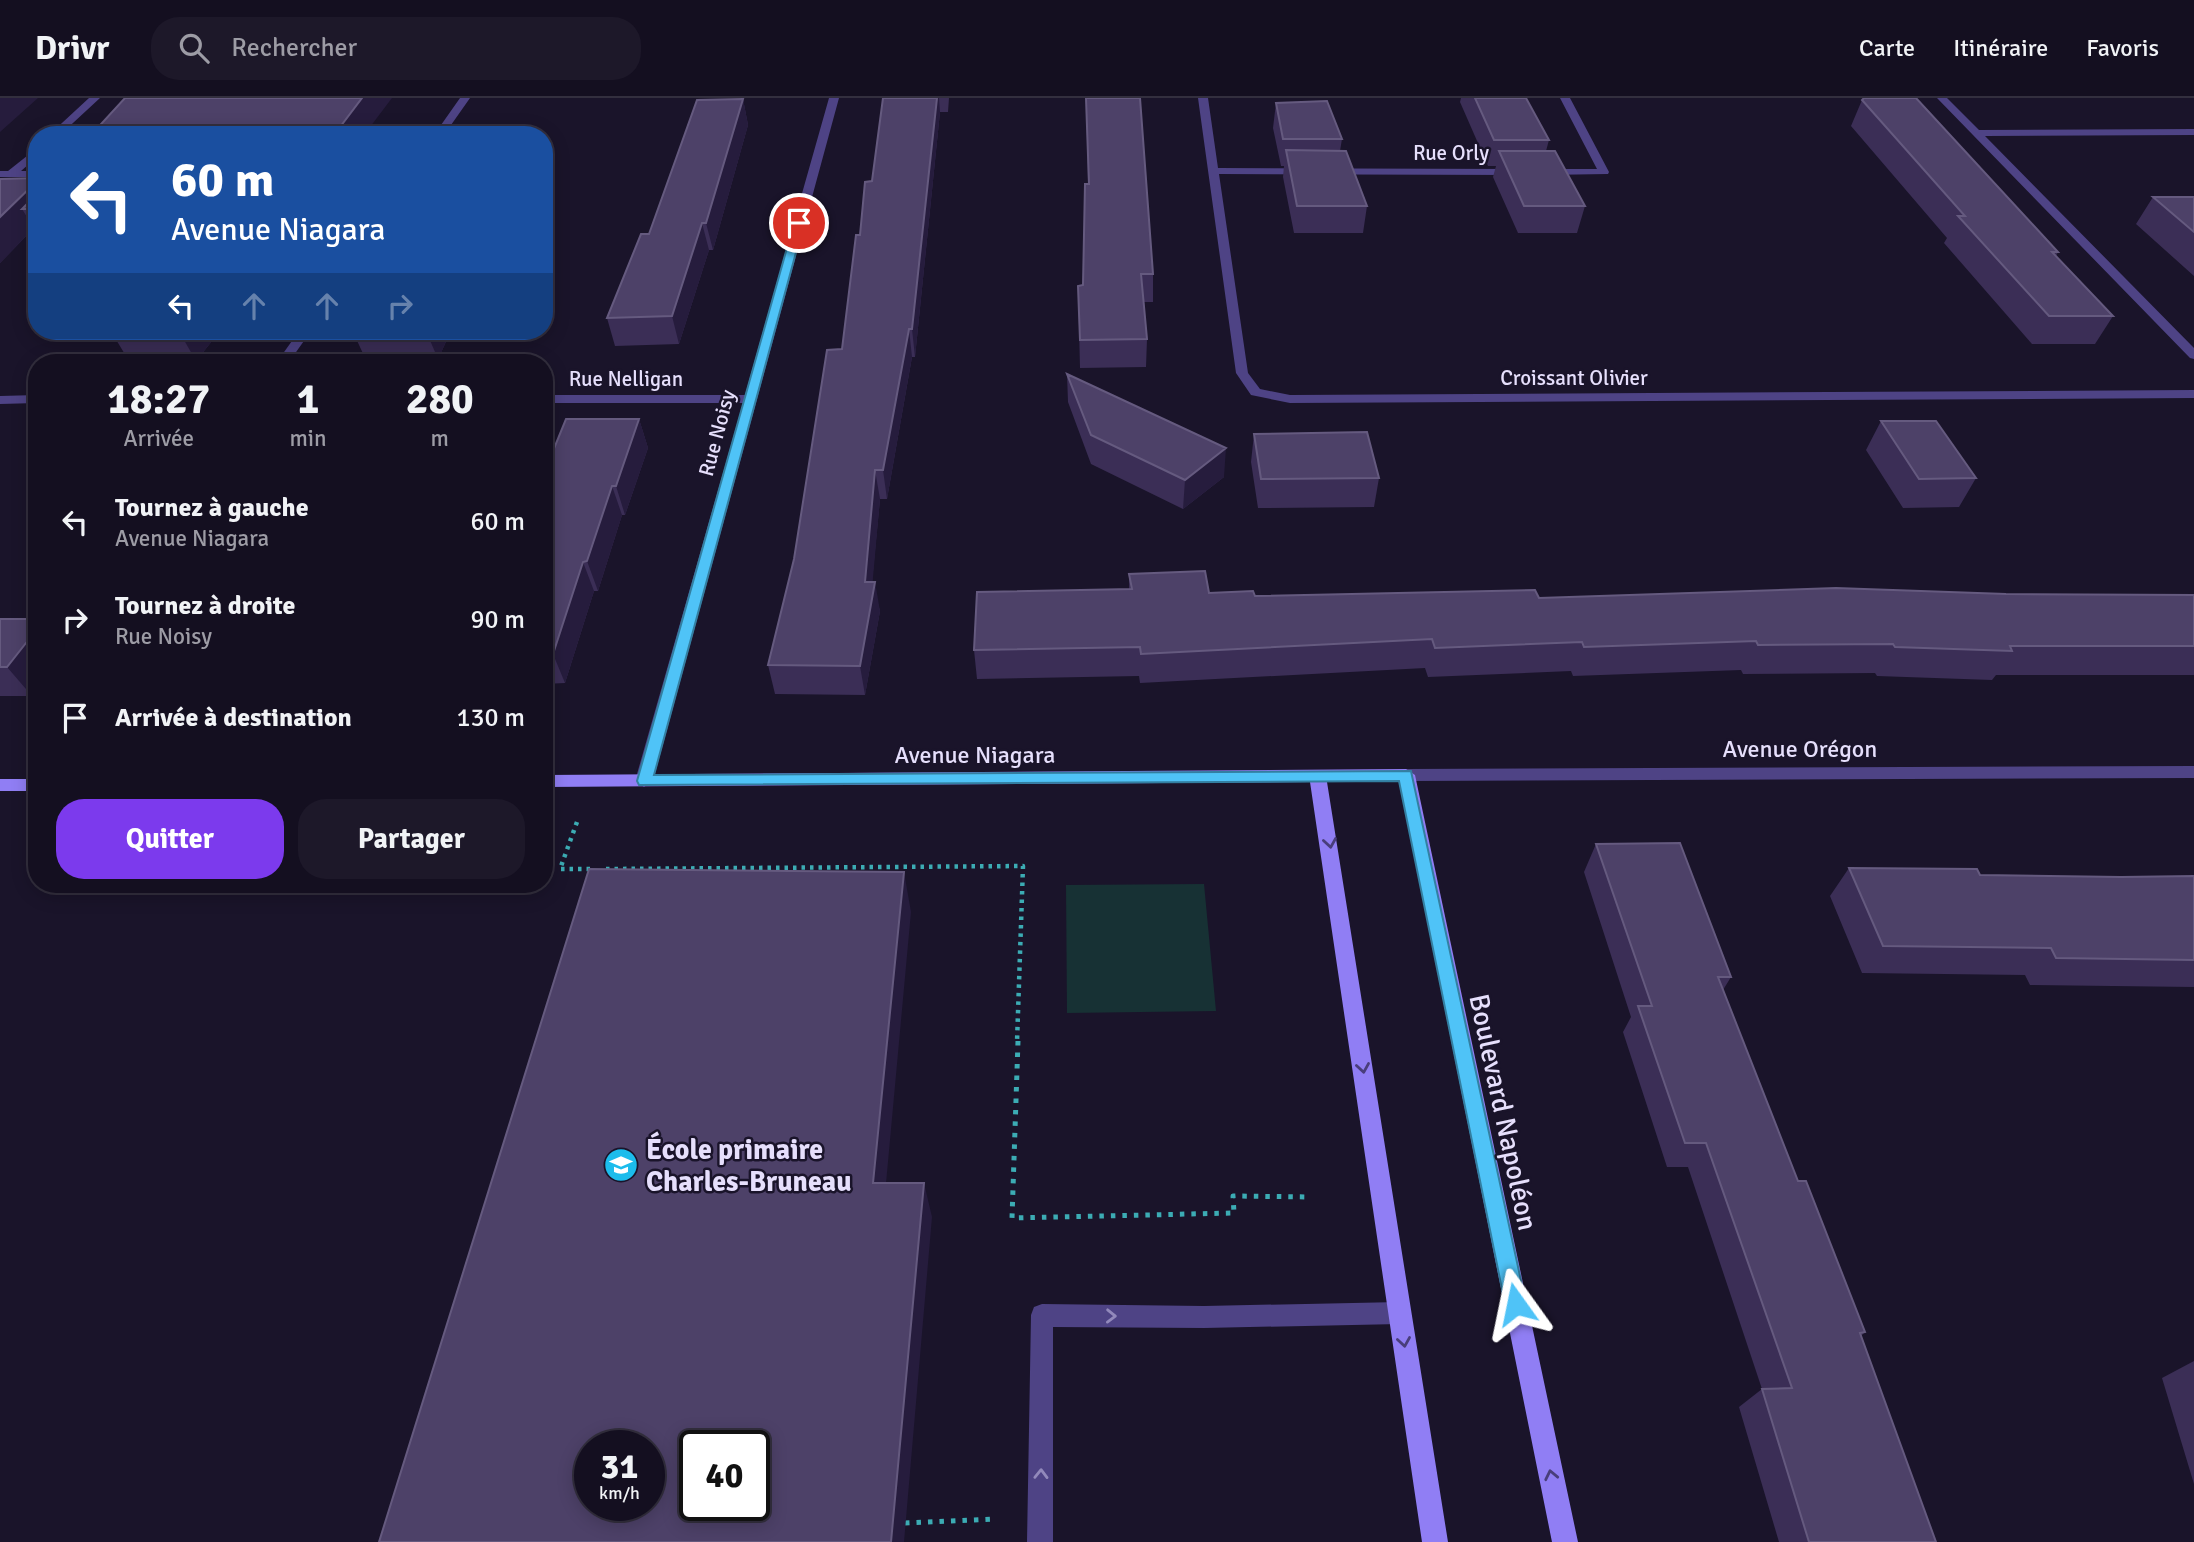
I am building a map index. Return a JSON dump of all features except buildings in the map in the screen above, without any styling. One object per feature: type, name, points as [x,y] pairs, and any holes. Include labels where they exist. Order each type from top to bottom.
[{"type":"street","points":[[64,126],[95,98]]},
{"type":"street","points":[[445,126],[465,98]]},
{"type":"street","name":"Rue Noisy","points":[[644,781],[834,98]]},
{"type":"street","name":"Croissant Olivier","points":[[1203,98],[1242,373],[1256,392],[1290,399],[2194,394]]},
{"type":"street","name":"Rue Orly","points":[[1213,171],[1604,172],[1565,98]]},
{"type":"street","points":[[1942,98],[2194,355]]},
{"type":"street","points":[[1976,133],[2194,132]]},
{"type":"street","points":[[6,174],[28,158]]},
{"type":"street","points":[[6,174],[28,174]]},
{"type":"street","points":[[0,400],[28,399]]},
{"type":"street","name":"Rue Nelligan","points":[[553,399],[750,399]]},
{"type":"street","name":"Avenue Orégon","points":[[1406,775],[2194,772]]},
{"type":"street","name":"Avenue Niagara","points":[[553,781],[1406,775]]},
{"type":"street","name":"Boulevard Napoléon","points":[[1406,775],[1565,1542]]},
{"type":"street","points":[[1318,776],[1435,1542]]},
{"type":"street","points":[[0,785],[28,785]]},
{"type":"street","points":[[1040,1542],[1042,1315],[1204,1317],[1400,1313]]},
{"type":"path","points":[[577,822],[560,869],[1023,866],[1012,1218],[1234,1213],[1233,1196],[1311,1197]]},
{"type":"path","points":[[905,1523],[999,1519]]},
{"type":"green space","points":[[1204,884],[1216,1011],[1067,1013],[1066,885]]},
{"type":"place","name":"École primaire Charles-Bruneau","points":[[621,1165]]},
{"type":"route","points":[[799,223],[644,781],[1406,775],[1516,1304]]}]
